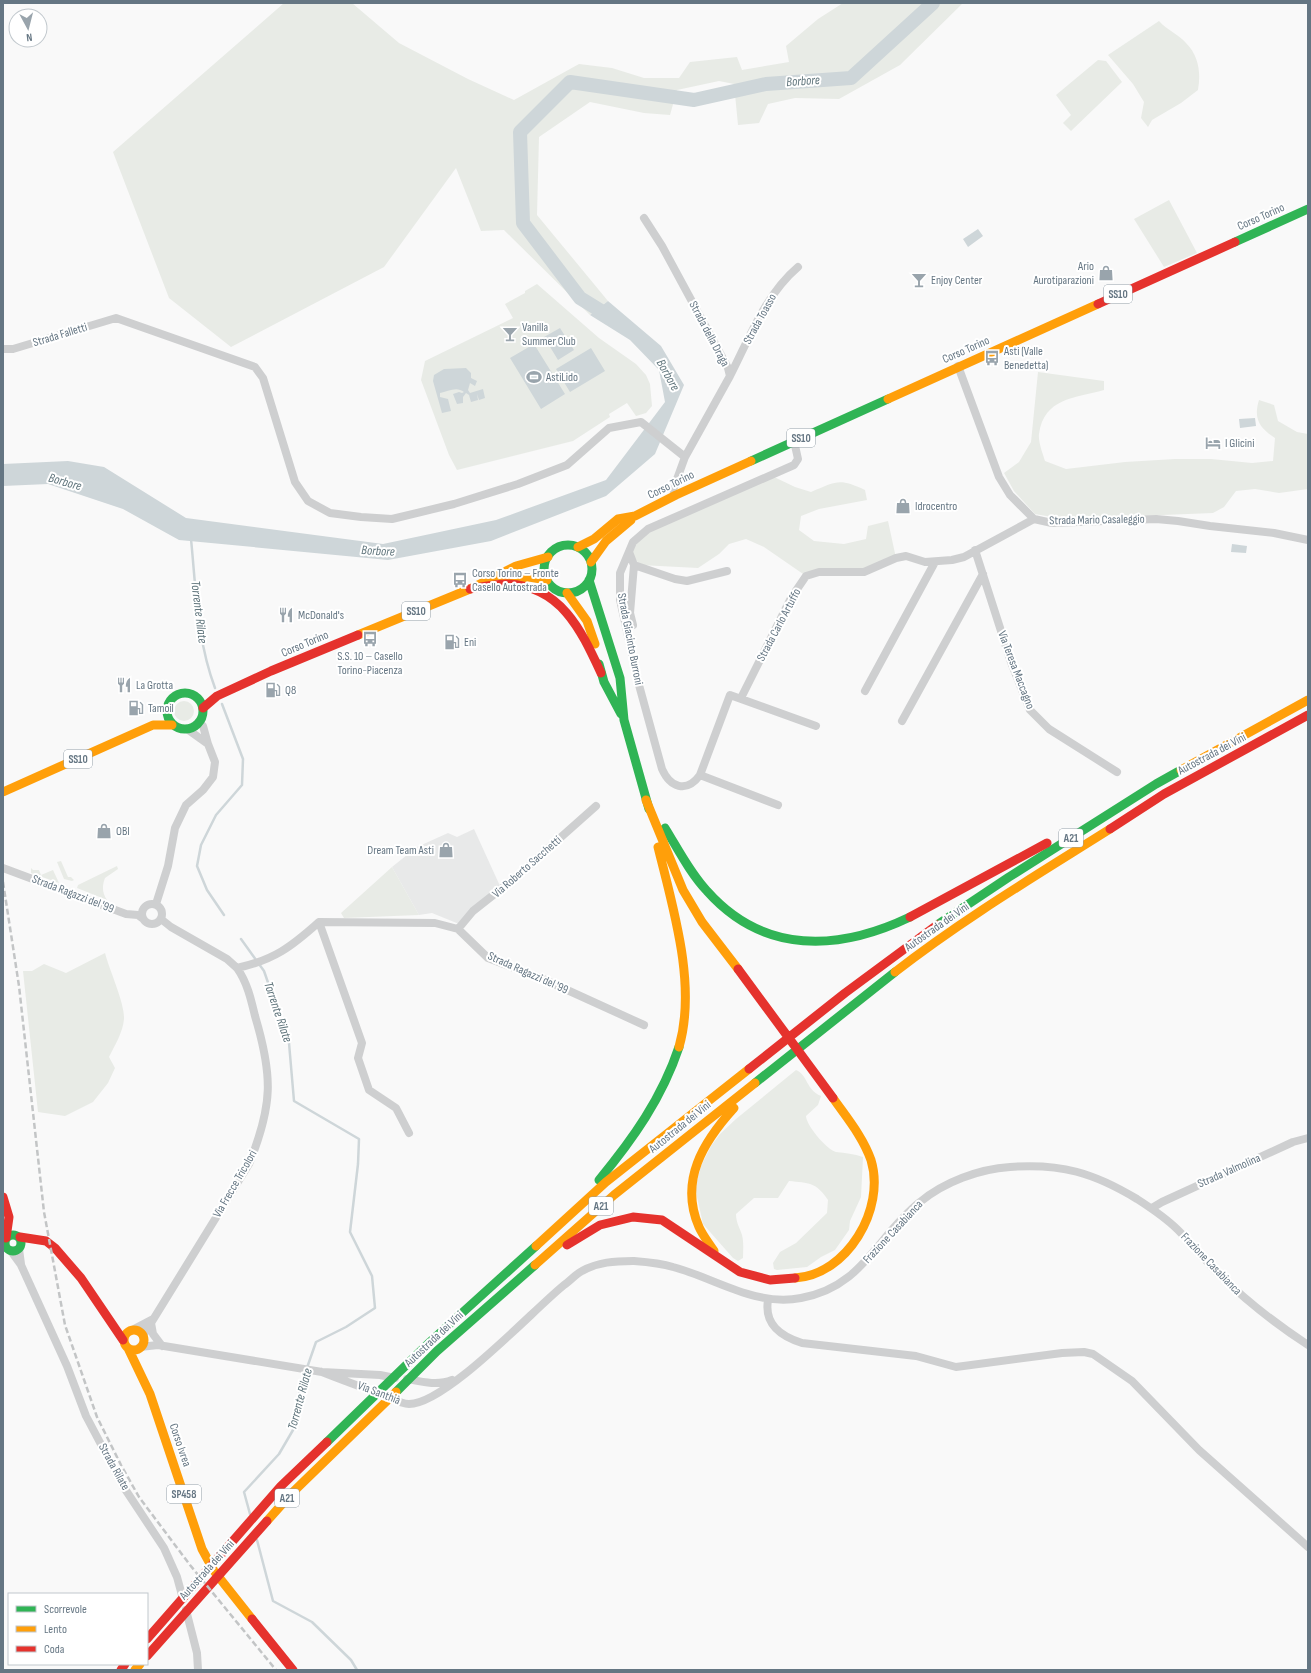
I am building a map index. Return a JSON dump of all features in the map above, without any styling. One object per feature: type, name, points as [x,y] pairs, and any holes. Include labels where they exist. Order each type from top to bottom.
[{"type":"main road","name":"Corso Torino","points":[[589,580],[592,573],[591,562],[606,541],[635,516],[676,495],[958,366],[1308,209]]},
{"type":"main road","name":"Corso Torino","points":[[203,708],[217,696],[308,656],[470,589],[516,566],[548,557],[558,547],[571,545],[578,547],[594,539],[618,519],[635,516]]},
{"type":"main road","points":[[578,547],[588,556],[591,562]]},
{"type":"main road","points":[[547,580],[544,572],[548,557]]},
{"type":"main road","name":"Corso Torino","points":[[470,589],[507,580],[529,577],[547,580],[555,589],[567,592]]},
{"type":"main road","points":[[569,1216],[628,1145],[641,1127],[672,1070],[680,1043],[684,999],[680,938],[646,800],[624,720],[620,678],[589,580],[580,589],[567,592],[587,621],[594,639],[601,673]]},
{"type":"main road","points":[[470,589],[506,584],[529,586],[544,592],[561,604],[585,639],[624,720]]},
{"type":"main road","name":"Corso Torino","points":[[3,792],[153,725],[166,711],[168,704],[176,695],[187,693],[196,697],[217,696]]},
{"type":"main road","points":[[187,729],[199,723],[203,708],[196,697]]},
{"type":"main road","name":"Autostrada dei Vini","points":[[148,1638],[281,1486],[430,1342],[606,1182],[845,993],[911,943],[1008,877],[1156,784],[1308,700]]},
{"type":"main road","points":[[166,711],[168,719],[172,725]]},
{"type":"main road","name":"Autostrada dei Vini","points":[[148,1655],[292,1493],[437,1352],[614,1195],[921,952],[1016,888],[1164,794],[1308,716]]},
{"type":"main road","name":"Corso Torino","points":[[153,725],[172,725],[182,729],[187,729]]},
{"type":"main road","points":[[646,800],[704,888],[725,908],[742,921],[761,931],[796,940],[829,942],[857,938],[923,911],[1156,784]]},
{"type":"main road","points":[[470,1322],[495,1307],[563,1247],[600,1225],[633,1218],[662,1220],[740,1272],[770,1280],[802,1278],[828,1268],[849,1250],[866,1222],[873,1197],[873,1174],[867,1149],[848,1117],[702,922],[683,890],[646,800]]},
{"type":"main road","points":[[718,1258],[699,1227],[691,1202],[692,1170],[705,1142],[726,1116],[772,1069]]},
{"type":"main road","points":[[3,1196],[9,1217],[19,1242]]},
{"type":"main road","points":[[6,1244],[9,1217]]},
{"type":"main road","name":"Corso Ivrea","points":[[11,1234],[19,1242],[16,1251],[6,1244],[11,1234]]},
{"type":"main road","name":"Corso Ivrea","points":[[19,1242],[41,1240],[51,1244],[75,1270],[85,1288],[126,1344],[150,1394],[202,1548],[214,1571],[292,1670]]},
{"type":"main road","points":[[111,1323],[141,1332],[144,1337]]},
{"type":"main road","points":[[132,1330],[125,1334],[126,1344],[139,1348]]},
{"type":"main road","name":"Corso Ivrea","points":[[137,1367],[139,1348],[144,1337]]},
{"type":"street","name":"Strada della Draga","points":[[644,218],[662,246],[728,368],[730,376],[685,457],[673,490],[676,495]]},
{"type":"street","name":"Strada Toasso","points":[[730,376],[769,301],[785,278],[798,268]]},
{"type":"street","name":"Strada Falletti","points":[[3,349],[13,349],[116,318],[255,368],[263,378],[295,482],[308,501],[330,513],[392,519],[454,504],[518,484],[567,466],[609,428],[641,422],[685,457]]},
{"type":"street","name":"Strada Mario Casaleggio","points":[[958,366],[999,477],[1010,495],[1034,519],[1052,523],[1148,519],[1178,521],[1274,533],[1308,540]]},
{"type":"street","name":"Strada Giacinto Burroni","points":[[700,775],[695,782],[684,786],[673,785],[667,779],[662,769],[639,685],[620,600],[620,573],[633,542],[648,530],[794,465],[798,459],[794,441]]},
{"type":"street","name":"Strada Carlo Artuffo","points":[[741,698],[791,598],[806,576],[819,572],[864,572],[896,558],[906,556],[925,562],[935,562],[964,557],[1034,519]]},
{"type":"street","name":"Via Teresa Maccagno","points":[[976,550],[1011,662],[1030,710],[1049,729],[1117,772]]},
{"type":"street","points":[[629,552],[634,565],[630,613],[633,624]]},
{"type":"street","points":[[865,691],[935,562]]},
{"type":"street","points":[[634,565],[675,579],[687,581],[727,571]]},
{"type":"street","points":[[902,721],[983,574]]},
{"type":"street","points":[[778,805],[700,775],[730,694],[816,726]]},
{"type":"street","points":[[156,904],[168,866],[175,828],[186,805],[203,790],[213,777],[215,762],[203,726],[199,723]]},
{"type":"street","points":[[187,729],[208,744]]},
{"type":"street","name":"Via Roberto Sacchetti","points":[[458,928],[474,911],[515,878],[596,806]]},
{"type":"street","name":"Strada Ragazzi del '99","points":[[3,868],[126,914],[138,915],[142,918]]},
{"type":"street","points":[[156,904],[162,912],[161,919],[156,924],[150,924],[142,918],[142,911],[146,905],[156,904]]},
{"type":"street","points":[[161,919],[171,927],[227,959],[237,968],[267,959],[292,946],[319,922],[435,923],[458,928]]},
{"type":"street","points":[[319,922],[362,1043],[358,1058],[369,1090],[396,1108],[409,1133]]},
{"type":"street","name":"Strada Ragazzi del '99","points":[[458,928],[488,958],[543,980],[644,1025]]},
{"type":"street","name":"Via Frecce Tricolori","points":[[144,1337],[152,1321],[249,1164],[261,1134],[268,1098],[265,1047],[245,982],[237,968]]},
{"type":"street","name":"Strada Valmolina","points":[[1152,1208],[1262,1156],[1308,1138]]},
{"type":"street","name":"Frazione Casabianca","points":[[459,1378],[478,1363],[545,1301],[582,1271],[612,1261],[645,1262],[672,1266],[768,1300],[800,1298],[828,1290],[852,1276],[919,1202],[946,1184],[997,1168],[1024,1166],[1046,1167],[1083,1172],[1114,1185],[1152,1208],[1177,1228],[1218,1273],[1251,1303],[1308,1345]]},
{"type":"street","name":"Strada Rilate","points":[[19,1242],[21,1265]]},
{"type":"street","name":"Strada Rilate","points":[[6,1244],[21,1265],[67,1366],[86,1416],[123,1486],[160,1542],[171,1562],[177,1577],[195,1645],[198,1670]]},
{"type":"street","points":[[768,1300],[766,1311],[774,1326],[790,1339],[802,1343],[916,1356],[956,1367],[1062,1353],[1084,1352],[1093,1354],[1132,1381],[1194,1445],[1308,1547]]},
{"type":"street","points":[[132,1330],[152,1321],[153,1334],[160,1346]]},
{"type":"street","name":"Via Santhià","points":[[144,1337],[160,1346]]},
{"type":"street","name":"Via Santhià","points":[[139,1348],[160,1346],[322,1372],[380,1375],[429,1383],[445,1383],[459,1378]]},
{"type":"street","name":"Via Santhià","points":[[322,1372],[407,1404],[423,1402],[440,1394],[459,1378]]},
{"type":"shaded area","points":[[284,3],[352,3],[399,43],[468,79],[514,100],[579,64],[612,68],[644,78],[679,78],[690,62],[737,57],[742,70],[789,62],[786,46],[818,19],[843,3],[963,3],[900,65],[839,99],[795,98],[768,104],[759,123],[738,125],[734,84],[719,81],[677,90],[670,115],[644,113],[590,102],[539,137],[537,215],[608,301],[590,315],[504,230],[481,231],[456,168],[384,267],[231,347],[169,298],[113,152]]},
{"type":"shaded area","points":[[1159,21],[1183,40],[1194,53],[1199,71],[1199,84],[1198,90],[1181,103],[1152,120],[1148,127],[1141,118],[1144,102],[1133,84],[1108,55]]},
{"type":"shaded area","points":[[1098,60],[1106,61],[1122,82],[1071,131],[1063,123],[1071,115],[1056,95]]},
{"type":"shaded area","points":[[1169,200],[1197,253],[1164,267],[1134,219]]},
{"type":"shaded area","name":"AstiLido","points":[[537,284],[599,338],[636,364],[646,375],[650,384],[652,406],[646,413],[636,416],[627,403],[609,414],[610,417],[573,441],[457,470],[449,455],[421,380],[425,361],[513,318],[505,304],[525,293],[525,291]]},
{"type":"shaded area","points":[[1038,372],[1104,381],[1104,390],[1062,402],[1054,406],[1047,413],[1042,422],[1039,434],[1045,461],[1066,469],[1125,462],[1175,459],[1211,459],[1252,463],[1273,461],[1275,438],[1265,431],[1257,418],[1257,407],[1259,400],[1274,405],[1278,421],[1297,432],[1308,434],[1308,489],[1279,493],[1255,489],[1236,491],[1224,507],[1213,513],[1063,519],[1035,514],[1014,491],[1004,473],[1019,462],[1031,442]]},
{"type":"shaded area","points":[[772,476],[795,487],[811,492],[838,482],[843,482],[865,490],[867,500],[819,509],[801,516],[799,530],[814,541],[844,544],[866,539],[868,526],[888,521],[896,558],[864,572],[806,576],[764,547],[746,539],[729,544],[719,554],[698,568],[640,565],[629,552],[648,529]]},
{"type":"shaded area","points":[[184,701],[191,704],[194,711],[191,718],[184,721],[177,718],[174,711],[177,704]]},
{"type":"shaded area","points":[[474,829],[500,886],[459,924],[432,913],[419,915],[392,867],[417,847],[448,833],[457,837]]},
{"type":"shaded area","points":[[61,861],[68,877],[71,877],[74,880],[64,879],[57,862]]},
{"type":"shaded area","points":[[117,866],[118,869],[105,878],[104,881],[103,892],[107,900],[77,888],[78,885]]},
{"type":"shaded area","points":[[392,867],[419,915],[344,918],[341,913]]},
{"type":"shaded area","points":[[31,868],[33,870],[39,870],[41,875],[53,870],[59,883],[31,873]]},
{"type":"shaded area","points":[[105,953],[124,1013],[122,1029],[109,1057],[115,1068],[108,1083],[93,1102],[65,1116],[38,1112],[23,971],[32,971],[44,964],[66,973]]},
{"type":"shaded area","points":[[796,1070],[803,1075],[812,1090],[821,1096],[818,1105],[806,1116],[813,1131],[832,1150],[863,1157],[861,1197],[850,1221],[849,1230],[835,1250],[821,1257],[807,1267],[777,1270],[774,1269],[773,1263],[780,1252],[796,1243],[827,1213],[828,1200],[820,1190],[812,1184],[789,1181],[778,1198],[754,1198],[736,1214],[743,1244],[743,1258],[738,1261],[733,1258],[703,1224],[695,1188],[701,1166],[711,1146],[720,1134]]},
{"type":"water","points":[[978,229],[983,236],[968,247],[963,239]]},
{"type":"water","points":[[608,301],[661,346],[684,385],[655,454],[606,496],[491,541],[388,560],[179,540],[123,509],[48,484],[3,486],[3,464],[68,461],[104,467],[186,518],[383,544],[496,520],[606,480],[665,402],[659,370],[630,340],[590,315]]},
{"type":"water","points":[[560,328],[574,350],[558,360],[544,337]]},
{"type":"water","points":[[534,344],[565,394],[541,409],[510,358]]},
{"type":"water","points":[[591,348],[605,371],[570,392],[556,369]]},
{"type":"water","points":[[466,368],[471,373],[471,378],[477,381],[475,386],[470,383],[468,390],[470,393],[483,389],[485,398],[479,400],[477,394],[478,400],[471,402],[469,395],[466,393],[463,397],[463,403],[457,404],[453,394],[464,392],[461,390],[458,389],[440,393],[440,397],[448,399],[451,411],[442,413],[433,381],[434,375],[444,369]]},
{"type":"water","points":[[1255,418],[1256,426],[1240,428],[1239,419]]},
{"type":"water","points":[[1232,544],[1247,546],[1246,553],[1231,552]]},
{"type":"waterway","name":"Borbore","points":[[614,319],[580,298],[523,223],[520,132],[570,82],[694,100],[766,84],[851,78],[933,3]]},
{"type":"waterway","name":"Torrente Rilate","points":[[191,539],[198,614],[204,652],[215,688]]},
{"type":"waterway","name":"Torrente Rilate","points":[[222,704],[243,759],[242,785],[216,815],[201,845],[197,866],[207,890],[224,915]]},
{"type":"waterway","name":"Torrente Rilate","points":[[241,939],[264,971],[289,1043],[294,1101],[359,1139],[358,1164],[350,1232],[372,1276],[375,1308],[346,1327],[316,1342],[301,1385],[293,1430],[279,1454],[244,1492],[250,1514]]},
{"type":"waterway","name":"Torrente Rilate","points":[[257,1540],[273,1601],[312,1622],[351,1660],[357,1670]]},
{"type":"railway","points":[[3,882],[19,986],[44,1212],[65,1325],[97,1417],[139,1497],[190,1565],[276,1670]]},
{"type":"traffic: fast","points":[[1235,242],[1308,209]]},
{"type":"traffic: fast","points":[[751,461],[888,399]]},
{"type":"traffic: fast","points":[[568,545],[577,547],[585,552],[590,560],[592,569],[590,578],[585,586],[577,591],[568,593],[559,591],[551,586],[546,578],[544,569],[546,560],[551,552],[559,547],[568,545]]},
{"type":"traffic: fast","points":[[589,580],[620,678],[624,720],[649,809]]},
{"type":"traffic: fast","points":[[599,664],[604,682],[621,714]]},
{"type":"traffic: fast","points":[[189,693],[198,698],[202,704],[203,711],[202,718],[198,724],[189,729],[181,729],[172,724],[168,718],[167,707],[172,698],[178,694],[189,693]]},
{"type":"traffic: fast","points":[[937,925],[1009,877],[1156,784],[1181,770]]},
{"type":"traffic: fast","points":[[665,828],[690,869],[707,891],[729,912],[753,927],[778,936],[803,941],[830,941],[856,936],[883,928],[910,917]]},
{"type":"traffic: fast","points":[[755,1083],[895,972]]},
{"type":"traffic: fast","points":[[599,1180],[635,1133],[655,1101],[664,1084],[679,1047]]},
{"type":"traffic: fast","points":[[10,1235],[16,1235],[21,1240],[21,1243],[19,1249],[16,1251],[10,1251],[5,1246],[5,1240],[10,1235]]},
{"type":"traffic: fast","points":[[327,1442],[430,1342],[536,1246]]},
{"type":"traffic: fast","points":[[396,1392],[437,1351],[535,1265]]},
{"type":"traffic: slow","points":[[888,399],[1098,304]]},
{"type":"traffic: slow","points":[[578,547],[594,539],[618,519],[635,516],[676,495],[751,461]]},
{"type":"traffic: slow","points":[[591,562],[606,541],[631,520]]},
{"type":"traffic: slow","points":[[358,635],[470,589],[516,566],[548,557]]},
{"type":"traffic: slow","points":[[503,580],[529,577],[547,580]]},
{"type":"traffic: slow","points":[[567,593],[587,621],[595,644]]},
{"type":"traffic: slow","points":[[1181,770],[1308,700]]},
{"type":"traffic: slow","points":[[3,792],[153,725],[172,725]]},
{"type":"traffic: slow","points":[[646,800],[683,890],[702,922],[738,969]]},
{"type":"traffic: slow","points":[[895,972],[947,934],[1028,880],[1110,829]]},
{"type":"traffic: slow","points":[[658,847],[676,921],[684,973],[684,1023],[679,1047]]},
{"type":"traffic: slow","points":[[536,1246],[606,1182],[749,1069]]},
{"type":"traffic: slow","points":[[535,1265],[614,1195],[755,1083]]},
{"type":"traffic: slow","points":[[795,1278],[814,1274],[831,1265],[846,1252],[858,1236],[867,1218],[873,1199],[874,1179],[868,1152],[849,1120],[833,1098]]},
{"type":"traffic: slow","points":[[714,1251],[699,1227],[693,1210],[693,1178],[697,1163],[704,1148],[734,1108]]},
{"type":"traffic: slow","points":[[134,1330],[141,1333],[144,1340],[141,1347],[134,1350],[127,1347],[124,1340],[127,1333],[134,1330]]},
{"type":"traffic: slow","points":[[128,1348],[150,1394],[202,1549],[214,1571],[252,1619]]},
{"type":"traffic: slow","points":[[267,1521],[292,1493],[396,1392]]},
{"type":"traffic: slow","points":[[135,1670],[139,1665]]},
{"type":"traffic: jam","points":[[1098,304],[1235,242]]},
{"type":"traffic: jam","points":[[470,589],[507,584],[526,587],[542,593],[567,613],[577,626],[601,673]]},
{"type":"traffic: jam","points":[[203,708],[217,696],[271,671],[358,635]]},
{"type":"traffic: jam","points":[[1110,829],[1164,794],[1308,715]]},
{"type":"traffic: jam","points":[[910,917],[1047,843]]},
{"type":"traffic: jam","points":[[749,1069],[845,993],[937,925]]},
{"type":"traffic: jam","points":[[738,969],[833,1098]]},
{"type":"traffic: jam","points":[[3,1197],[9,1217],[6,1238]]},
{"type":"traffic: jam","points":[[567,1245],[600,1225],[633,1217],[662,1220],[740,1272],[770,1280],[795,1278]]},
{"type":"traffic: jam","points":[[20,1237],[46,1241],[55,1248],[81,1278],[123,1340]]},
{"type":"traffic: jam","points":[[148,1638],[281,1486],[327,1442]]},
{"type":"traffic: jam","points":[[148,1655],[267,1521]]},
{"type":"traffic: jam","points":[[252,1619],[293,1670]]},
{"type":"traffic: jam","points":[[121,1670],[124,1665]]},
{"type":"place","name":"Ario Aurotiparazioni","points":[[1106,273]]},
{"type":"place","name":"Enjoy Center","points":[[919,280]]},
{"type":"place","name":"Vanilla Summer Club","points":[[510,334]]},
{"type":"place","name":"Asti (Valle Benedetta)","points":[[992,358]]},
{"type":"place","name":"AstiLido","points":[[534,377]]},
{"type":"place","name":"I Glicini","points":[[1213,443]]},
{"type":"place","name":"Idrocentro","points":[[903,506]]},
{"type":"place","name":"Corso Torino – Fronte Casello Autostrada","points":[[460,580]]},
{"type":"place","name":"McDonald's","points":[[286,615]]},
{"type":"place","name":"S.S. 10 – Casello Torino-Piacenza","points":[[370,639]]},
{"type":"place","name":"Eni","points":[[452,642]]},
{"type":"place","name":"La Grotta","points":[[124,685]]},
{"type":"place","name":"Q8","points":[[273,690]]},
{"type":"place","name":"Tamoil","points":[[136,708]]},
{"type":"place","name":"OBI","points":[[104,831]]},
{"type":"place","name":"Dream Team Asti","points":[[446,850]]}]
